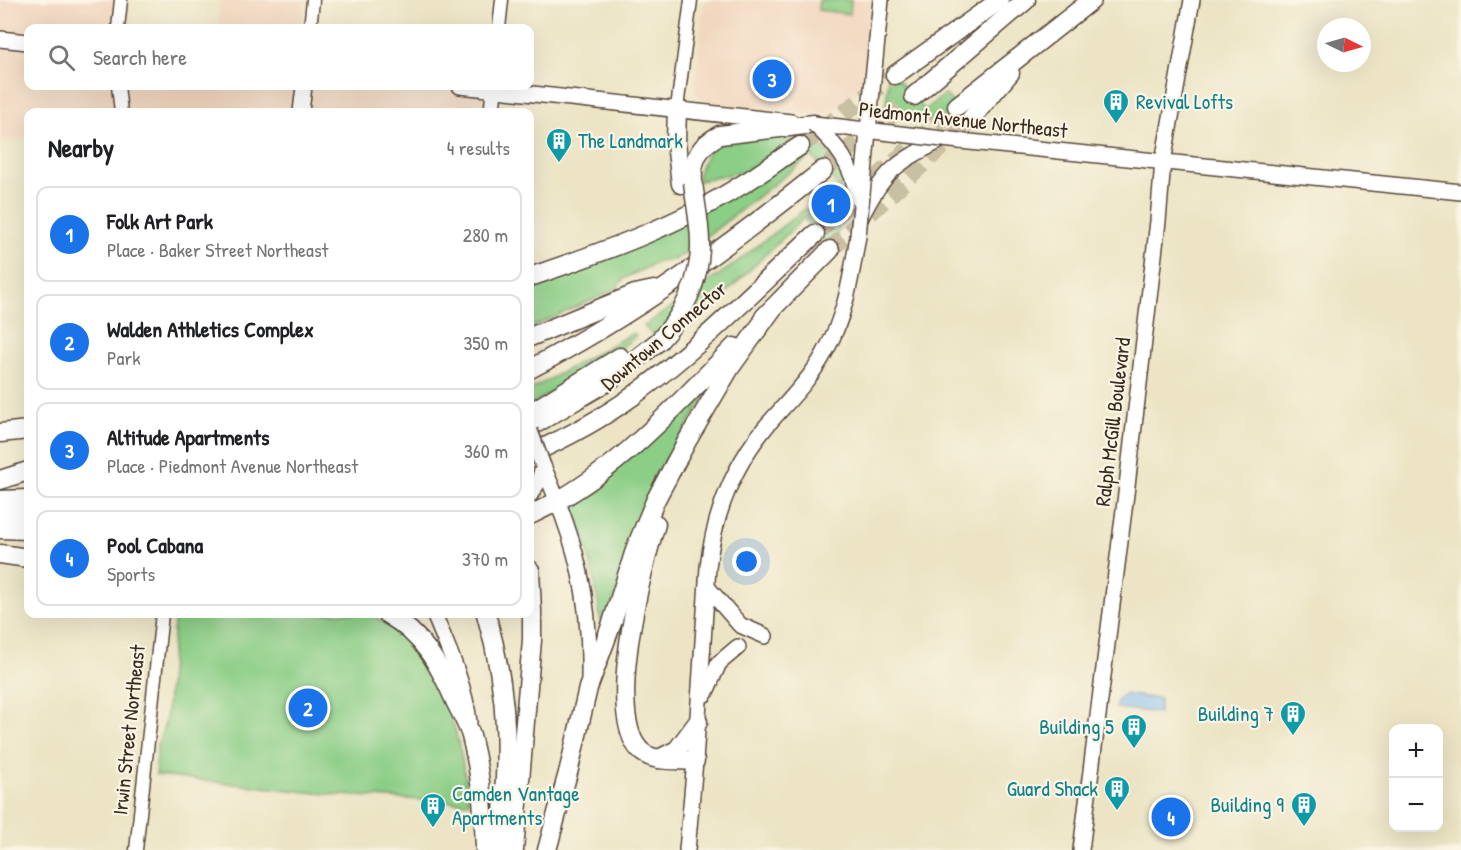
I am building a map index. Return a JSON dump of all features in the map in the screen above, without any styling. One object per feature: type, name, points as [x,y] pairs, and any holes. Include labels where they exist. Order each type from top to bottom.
[{"type":"highway","points":[[895,75],[1000,0]]},
{"type":"highway","points":[[914,96],[1026,0]]},
{"type":"highway","points":[[957,106],[1092,0]]},
{"type":"highway","points":[[970,120],[1037,42]]},
{"type":"highway","points":[[534,427],[607,382],[680,313],[690,293],[699,261],[698,215],[676,143],[677,108]]},
{"type":"highway","points":[[687,183],[698,152],[720,135],[814,124]]},
{"type":"highway","points":[[534,276],[617,247],[652,232],[744,184],[800,146]]},
{"type":"highway","name":"Downtown Connector","points":[[534,367],[604,328],[724,248],[823,170]]},
{"type":"highway","name":"Downtown Connector","points":[[540,469],[557,442],[598,419],[633,395],[690,350],[815,234]]},
{"type":"highway","points":[[534,513],[602,472],[644,438],[830,250]]},
{"type":"highway","points":[[534,335],[635,294],[665,287]]},
{"type":"highway","points":[[547,850],[588,688],[636,547],[656,499],[730,368],[773,308]]},
{"type":"highway","points":[[534,411],[655,337]]},
{"type":"highway","points":[[0,433],[24,430]]},
{"type":"highway","points":[[680,454],[650,543],[641,578],[628,648],[625,690],[628,723],[634,743],[646,755],[658,759],[695,761]]},
{"type":"highway","points":[[0,482],[24,473]]},
{"type":"highway","points":[[0,482],[24,483]]},
{"type":"highway","points":[[0,500],[24,499]]},
{"type":"highway","points":[[0,513],[24,514]]},
{"type":"highway","points":[[0,529],[24,530]]},
{"type":"highway","points":[[0,554],[24,557]]},
{"type":"highway","points":[[393,618],[406,627],[425,646],[445,679],[471,734],[482,795],[485,850]]},
{"type":"highway","points":[[487,618],[499,664],[506,722],[506,776],[500,850]]},
{"type":"highway","points":[[514,850],[532,640],[531,618]]},
{"type":"highway","points":[[658,759],[678,750],[698,720]]},
{"type":"main road","points":[[687,850],[710,546],[727,489],[748,451],[818,364],[843,313],[858,236],[881,0]]},
{"type":"main road","name":"Ralph McGill Boulevard","points":[[1081,850],[1122,530],[1163,162],[1192,0]]},
{"type":"main road","points":[[0,39],[24,42]]},
{"type":"main road","points":[[301,108],[304,90]]},
{"type":"main road","points":[[492,108],[494,90]]},
{"type":"main road","name":"Piedmont Avenue Northeast","points":[[520,90],[960,141],[1461,192]]},
{"type":"main road","points":[[814,124],[833,142],[845,160],[856,191],[860,219]]},
{"type":"main road","points":[[860,219],[878,185],[894,166],[943,139]]},
{"type":"main road","points":[[534,445],[540,469],[557,500],[577,557],[586,596],[589,630],[588,688]]},
{"type":"main road","points":[[534,485],[540,469]]},
{"type":"main road","points":[[707,587],[740,625],[765,636]]},
{"type":"main road","points":[[436,618],[468,709],[471,734]]},
{"type":"main road","points":[[698,720],[705,693],[715,669],[738,647]]},
{"type":"street","points":[[118,24],[121,0]]},
{"type":"street","points":[[310,24],[313,0]]},
{"type":"street","points":[[500,24],[502,0]]},
{"type":"street","points":[[677,108],[691,0]]},
{"type":"street","points":[[118,90],[121,108]]},
{"type":"street","name":"Irwin Street Northeast","points":[[136,850],[162,618]]},
{"type":"shaded area","points":[[0,0],[131,0],[129,24],[24,24],[24,90],[488,90],[487,108],[24,108],[24,140],[1,138],[0,150]]},
{"type":"shaded area","points":[[220,0],[304,0],[302,24],[218,24]]},
{"type":"shaded area","points":[[704,0],[874,0],[865,85],[827,114],[707,103],[694,91]]},
{"type":"green space","points":[[819,0],[851,0],[850,14],[818,10]]},
{"type":"green space","points":[[889,70],[925,110],[945,94],[974,126],[885,116]]},
{"type":"green space","points":[[771,137],[795,139],[747,171],[699,181],[698,173],[712,144]]},
{"type":"green space","points":[[797,139],[814,144],[828,152],[841,173],[843,182],[836,254],[805,220],[839,187]]},
{"type":"green space","points":[[803,150],[809,157],[684,254],[673,260],[660,261],[625,278],[618,288],[534,326],[534,281]]},
{"type":"green space","points":[[806,208],[810,212],[720,298],[664,346],[644,326],[733,265]]},
{"type":"green space","points":[[633,333],[636,336],[605,360],[534,403],[534,388]]},
{"type":"green space","points":[[720,374],[665,461],[644,510],[605,625],[601,624],[590,562],[574,500]]},
{"type":"green space","points":[[176,618],[374,618],[391,626],[412,644],[429,666],[442,692],[460,748],[469,803],[325,794],[156,775],[157,746],[166,721]]},
{"type":"water","points":[[1124,694],[1160,699],[1159,713],[1116,708],[1118,699]]},
{"type":"tunnel","points":[[800,146],[895,75]]},
{"type":"tunnel","points":[[823,170],[914,96]]},
{"type":"tunnel","points":[[815,234],[957,106]]},
{"type":"tunnel","points":[[830,250],[970,120]]},
{"type":"place","name":"Altitude Apartments","points":[[772,79]]},
{"type":"place","name":"Revival Lofts","points":[[1116,125]]},
{"type":"place","name":"The Landmark","points":[[559,164]]},
{"type":"place","name":"Folk Art Park","points":[[831,204]]},
{"type":"place","name":"Walden Athletics Complex","points":[[308,708]]},
{"type":"place","name":"Building 7","points":[[1293,737]]},
{"type":"place","name":"Building 5","points":[[1134,750]]},
{"type":"place","name":"Guard Shack","points":[[1117,812]]},
{"type":"place","name":"Pool Cabana","points":[[1171,817]]},
{"type":"place","name":"Building 9","points":[[1304,828]]},
{"type":"place","name":"Camden Vantage Apartments","points":[[433,829]]}]
